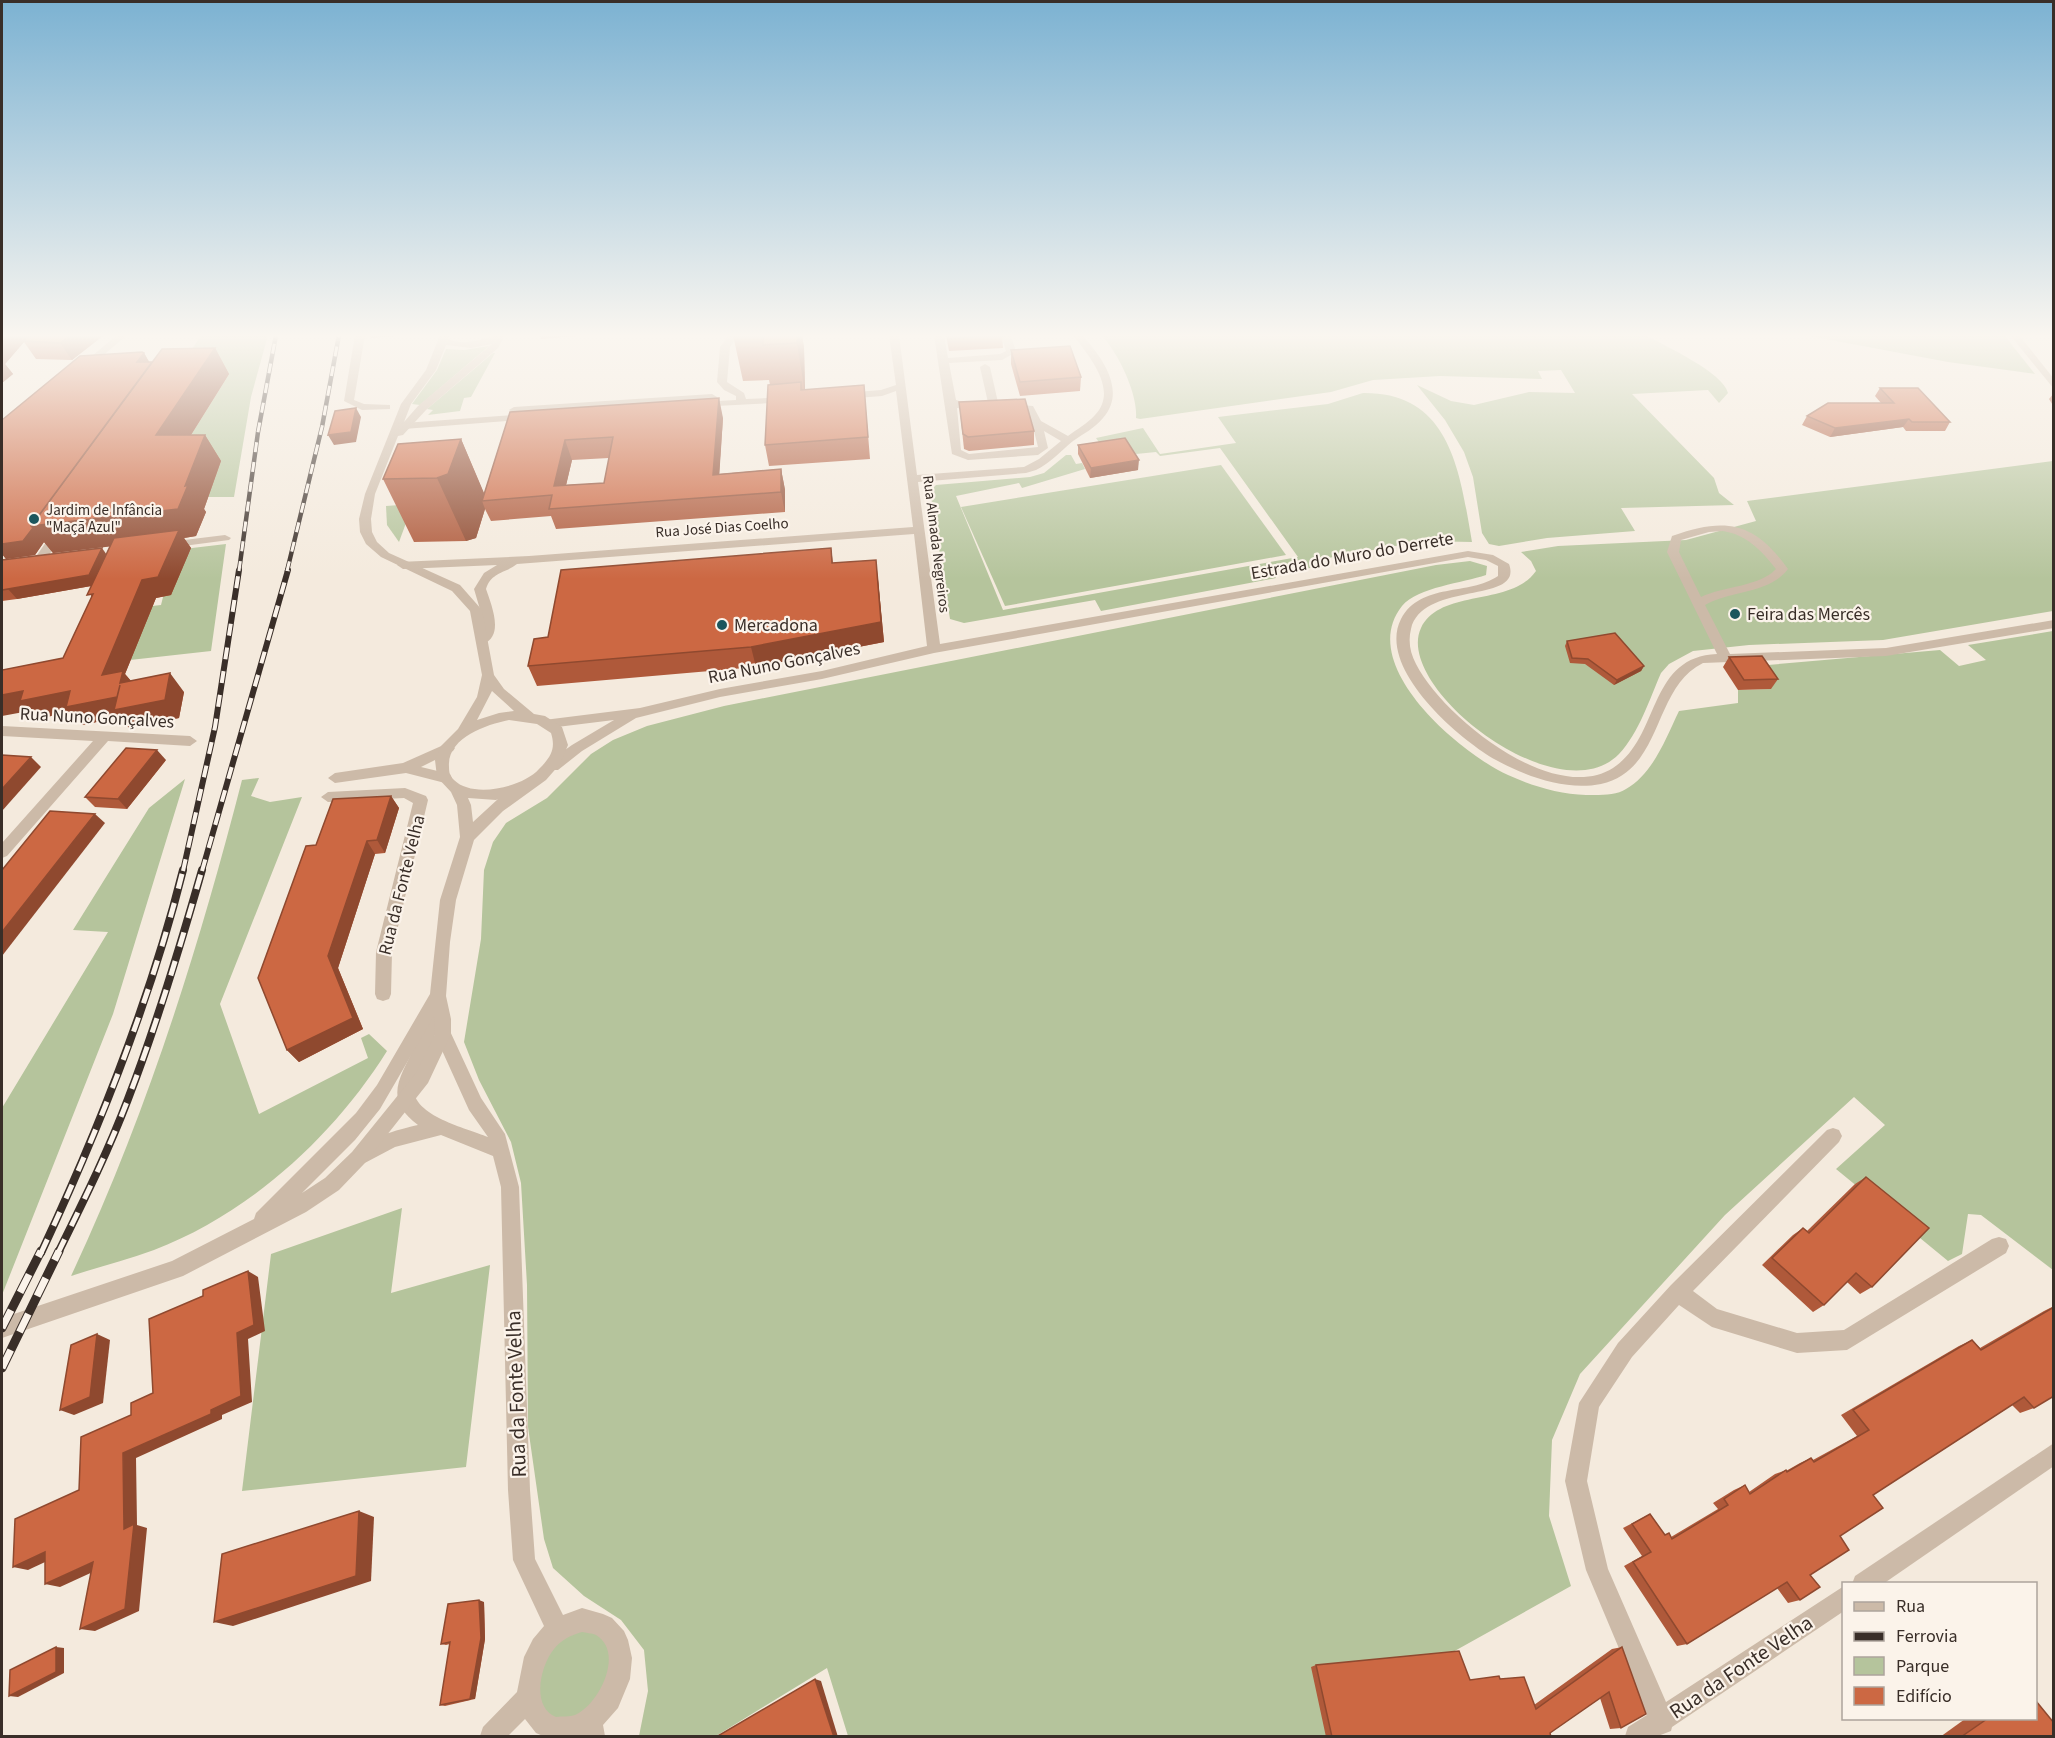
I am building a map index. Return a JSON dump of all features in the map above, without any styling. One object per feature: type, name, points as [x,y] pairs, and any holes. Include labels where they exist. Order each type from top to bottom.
[{"type":"street","points":[[402,416],[367,506],[366,531],[372,544],[385,555],[403,566],[440,580],[467,598],[476,610],[488,675],[484,697],[464,732],[444,754],[442,771],[457,791],[482,796],[501,795],[522,789],[539,779],[553,766],[561,752],[562,740],[557,730],[549,723],[528,715],[499,692],[488,675]]},
{"type":"street","points":[[392,443],[404,426],[415,416]]},
{"type":"street","points":[[404,426],[527,416]]},
{"type":"street","name":"Rua Almada Negreiros","points":[[904,416],[934,650]]},
{"type":"street","points":[[952,416],[956,452],[969,458],[1038,452],[1043,448],[1033,416]]},
{"type":"street","points":[[912,478],[1026,471],[1039,465],[1100,416]]},
{"type":"street","points":[[1037,423],[1068,441]]},
{"type":"street","points":[[40,560],[65,522]]},
{"type":"street","points":[[1700,603],[1733,589],[1764,583],[1775,578],[1782,569],[1740,529],[1725,526],[1676,538],[1672,552],[1700,603],[1725,657]]},
{"type":"street","name":"Rua José Dias Coelho","points":[[403,566],[529,560],[918,530]]},
{"type":"street","points":[[155,547],[225,538]]},
{"type":"street","name":"Estrada do Muro do Derrete","points":[[934,650],[1428,560],[1468,554],[1490,557],[1503,564],[1505,574],[1503,579],[1429,600],[1411,615],[1403,634],[1403,648],[1407,662],[1429,695],[1482,745],[1528,769],[1576,781],[1599,779],[1623,769],[1633,760],[1675,676],[1690,663],[1701,659],[1886,652],[2054,624]]},
{"type":"street","name":"Rua José Dias Coelho","points":[[483,640],[490,623],[480,589],[481,583],[492,571],[529,560]]},
{"type":"street","name":"Rua Nuno Gonçalves","points":[[549,723],[640,713],[720,693],[832,673],[934,650]]},
{"type":"street","name":"Rua Nuno Gonçalves","points":[[553,766],[577,748],[640,713]]},
{"type":"street","points":[[464,732],[494,717],[528,715]]},
{"type":"street","name":"Rua Nuno Gonçalves","points":[[2,731],[190,741]]},
{"type":"street","points":[[2,852],[106,735]]},
{"type":"street","points":[[335,778],[406,768],[448,748]]},
{"type":"street","points":[[406,768],[445,778]]},
{"type":"street","name":"Rua da Fonte Velha","points":[[467,837],[498,807],[522,789]]},
{"type":"street","name":"Rua da Fonte Velha","points":[[407,1098],[404,1090],[407,1077],[423,1047],[438,996],[448,900],[467,837],[464,805],[457,791]]},
{"type":"street","name":"Rua da Fonte Velha","points":[[327,797],[405,793],[421,800],[384,952],[383,994]]},
{"type":"street","points":[[255,1228],[357,1125],[394,1073],[419,1024],[438,996]]},
{"type":"street","name":"Rua da Fonte Velha","points":[[438,996],[443,1019],[443,1034],[475,1104],[496,1134],[510,1187],[519,1490],[524,1560],[558,1630]]},
{"type":"street","points":[[2,1328],[176,1269],[299,1206],[332,1184],[358,1158],[407,1098],[426,1070],[443,1034]]},
{"type":"street","points":[[407,1098],[414,1110],[441,1127],[501,1151]]},
{"type":"street","points":[[358,1158],[391,1140],[441,1127]]},
{"type":"street","points":[[1662,1722],[1597,1570],[1576,1481],[1589,1403],[1625,1350],[1678,1292],[1833,1136]]},
{"type":"street","points":[[1678,1292],[1712,1317],[1797,1343],[1847,1340],[1999,1246]]},
{"type":"street","points":[[1866,1582],[2054,1453]]},
{"type":"street","name":"Rua da Fonte Velha","points":[[1637,1737],[1842,1598]]},
{"type":"street","points":[[582,1620],[594,1621],[612,1633],[618,1643],[621,1656],[617,1684],[592,1729],[552,1728],[541,1722],[529,1697],[528,1686],[535,1660],[541,1648],[558,1630],[582,1620]]},
{"type":"street","points":[[492,1737],[529,1697]]},
{"type":"green space","points":[[203,416],[248,416],[234,497],[208,497],[221,461],[174,462]]},
{"type":"green space","points":[[1136,416],[1160,416],[1140,419]]},
{"type":"green space","points":[[1427,416],[1446,442],[1456,465],[1472,542],[1423,541],[1328,558],[1319,561],[1322,566],[1275,574],[1276,578],[1101,611],[1095,600],[964,623],[950,619],[930,491],[936,485],[1030,477],[1044,473],[1066,455],[1071,455],[1076,464],[1082,463],[1085,469],[1022,488],[1019,483],[956,496],[1003,610],[1298,557],[1220,448],[1160,456],[1156,452],[1136,454],[1130,446],[1116,448],[1107,454],[1096,438],[1143,428],[1160,454],[1236,443],[1218,417]]},
{"type":"green space","points":[[1442,416],[1654,416],[1714,478],[1719,493],[1734,505],[1621,508],[1635,531],[1547,538],[1499,546],[1489,544],[1482,533],[1473,477],[1464,452]]},
{"type":"green space","name":"Feira das Mercês","points":[[2053,461],[2053,611],[1883,640],[1749,645],[1693,651],[1669,664],[1661,673],[1638,726],[1626,746],[1619,754],[1592,769],[1559,769],[1523,757],[1487,736],[1456,710],[1432,681],[1419,653],[1421,628],[1430,616],[1443,607],[1494,594],[1525,582],[1536,571],[1531,561],[1521,552],[1558,546],[1686,540],[1756,521],[1747,501]]},
{"type":"green space","points":[[1221,465],[1286,555],[1005,606],[961,507]]},
{"type":"green space","points":[[413,504],[399,542],[387,525],[386,506]]},
{"type":"green space","points":[[226,544],[211,651],[130,660],[152,606],[161,605],[175,550]]},
{"type":"green space","points":[[1470,561],[1487,566],[1486,575],[1419,594],[1402,606],[1391,629],[1392,654],[1402,680],[1419,704],[1441,727],[1488,764],[1527,783],[1576,794],[1612,794],[1622,791],[1635,782],[1644,774],[1658,754],[1679,711],[1738,703],[1738,690],[1770,689],[1756,666],[1940,650],[1959,666],[1986,660],[1968,645],[2053,631],[2053,1270],[1981,1215],[1968,1214],[1962,1254],[1948,1261],[1836,1169],[1885,1125],[1854,1097],[1725,1215],[1580,1374],[1552,1440],[1549,1516],[1571,1586],[1451,1653],[1327,1736],[848,1736],[827,1668],[716,1736],[639,1736],[648,1691],[644,1650],[621,1620],[584,1596],[553,1568],[544,1539],[528,1427],[527,1285],[521,1183],[511,1142],[479,1080],[464,1042],[481,939],[484,870],[493,842],[506,823],[547,798],[591,754],[613,740],[647,726],[724,706],[1436,565]]},
{"type":"green space","points":[[259,778],[251,796],[270,802],[302,797],[220,1004],[259,1114],[368,1058],[361,1038],[369,1034],[387,1051],[365,1083],[315,1142],[256,1193],[189,1234],[154,1250],[71,1276],[123,1155],[168,1032],[207,907],[242,780]]},
{"type":"green space","points":[[185,779],[113,1014],[2,1295],[2,1108],[108,932],[73,930],[149,808]]},
{"type":"green space","points":[[402,1208],[391,1293],[490,1265],[466,1467],[242,1491],[271,1254]]},
{"type":"green space","points":[[604,1625],[617,1684],[564,1730],[529,1697],[549,1638]]},
{"type":"building","points":[[7,416],[112,416],[31,526],[33,528],[23,541],[2,544],[2,420]]},
{"type":"building","points":[[112,416],[169,416],[156,435],[205,435],[178,509],[31,526]]},
{"type":"building","points":[[334,416],[354,416],[351,432],[328,435]]},
{"type":"building","points":[[509,416],[718,416],[713,475],[781,469],[781,492],[549,509],[552,495],[482,501]],"holes":[[[613,437],[604,483],[554,486],[565,440]]]},
{"type":"building","points":[[766,416],[866,416],[868,437],[765,445]]},
{"type":"building","points":[[961,416],[1030,416],[1034,431],[968,437],[963,434]]},
{"type":"building","points":[[1807,416],[1944,416],[1950,422],[1912,422],[1909,419],[1835,428]]},
{"type":"building","points":[[1125,438],[1139,460],[1091,468],[1078,445]]},
{"type":"building","points":[[461,439],[448,474],[437,478],[383,479],[398,444]]},
{"type":"building","points":[[179,530],[158,577],[142,580],[102,675],[123,671],[120,683],[170,673],[165,700],[114,710],[120,685],[117,697],[66,707],[70,691],[20,701],[23,691],[2,695],[2,670],[63,658],[93,594],[87,595],[114,538]]},
{"type":"building","points":[[102,548],[89,575],[2,590],[2,560]]},
{"type":"building","name":"Mercadona","points":[[831,548],[832,563],[876,560],[881,622],[751,647],[528,666],[534,639],[548,637],[561,570]]},
{"type":"building","points":[[1615,633],[1644,666],[1617,680],[1588,659],[1572,658],[1567,641]]},
{"type":"building","points":[[1762,656],[1778,679],[1744,680],[1729,657]]},
{"type":"building","points":[[126,748],[157,750],[118,799],[85,797]]},
{"type":"building","points":[[2,755],[31,757],[2,789]]},
{"type":"building","points":[[391,796],[377,840],[367,841],[328,956],[353,1018],[287,1050],[258,978],[306,846],[316,845],[333,799]]},
{"type":"building","points":[[50,811],[95,814],[2,932],[2,870]]},
{"type":"building","points":[[1866,1177],[1929,1228],[1872,1287],[1856,1273],[1824,1305],[1772,1258],[1803,1228],[1809,1233]]},
{"type":"building","points":[[248,1271],[254,1325],[237,1333],[241,1396],[211,1410],[211,1414],[123,1453],[124,1529],[134,1524],[125,1609],[80,1629],[93,1562],[45,1584],[45,1552],[13,1567],[15,1519],[79,1490],[81,1437],[131,1415],[131,1403],[153,1393],[149,1319],[203,1296],[203,1290]]},
{"type":"building","points":[[2054,1307],[2054,1396],[2034,1408],[2024,1397],[1873,1495],[1883,1508],[1840,1536],[1849,1550],[1810,1575],[1820,1587],[1800,1600],[1787,1582],[1687,1644],[1633,1562],[1651,1552],[1632,1524],[1650,1514],[1665,1535],[1669,1533],[1672,1539],[1728,1505],[1724,1499],[1745,1485],[1750,1494],[1786,1470],[1787,1472],[1811,1458],[1814,1462],[1869,1430],[1853,1410],[1972,1340],[1981,1350]]},
{"type":"building","points":[[97,1334],[90,1397],[60,1410],[71,1345]]},
{"type":"building","points":[[359,1511],[356,1576],[214,1622],[222,1554]]},
{"type":"building","points":[[479,1600],[481,1638],[470,1699],[440,1705],[450,1642],[441,1644],[448,1604]]},
{"type":"building","points":[[56,1647],[56,1672],[9,1696],[10,1670]]},
{"type":"building","points":[[1622,1647],[1646,1714],[1621,1728],[1609,1692],[1550,1733],[1551,1737],[1332,1737],[1316,1665],[1459,1651],[1470,1680],[1499,1676],[1500,1679],[1524,1677],[1536,1709]]},
{"type":"building","points":[[815,1679],[834,1737],[716,1737]]},
{"type":"building","points":[[2037,1702],[2054,1723],[2054,1737],[1961,1737],[1986,1720],[2037,1720]]},
{"type":"railway","points":[[239,571],[261,416]]},
{"type":"railway","points":[[287,571],[324,416]]},
{"type":"railway","points":[[183,871],[215,727],[239,570]]},
{"type":"railway","points":[[202,871],[288,570]]},
{"type":"railway","points":[[41,1253],[103,1112],[139,1016],[183,870]]},
{"type":"railway","points":[[58,1253],[104,1158],[128,1099],[168,985],[202,870]]},
{"type":"railway","points":[[2,1328],[41,1251]]},
{"type":"railway","points":[[2,1368],[59,1251]]},
{"type":"place","name":"Jardim de Infância \"Maçã Azul\"","points":[[34,519]]},
{"type":"place","name":"Feira das Mercês","points":[[1735,614]]},
{"type":"place","name":"Mercadona","points":[[722,625]]}]
